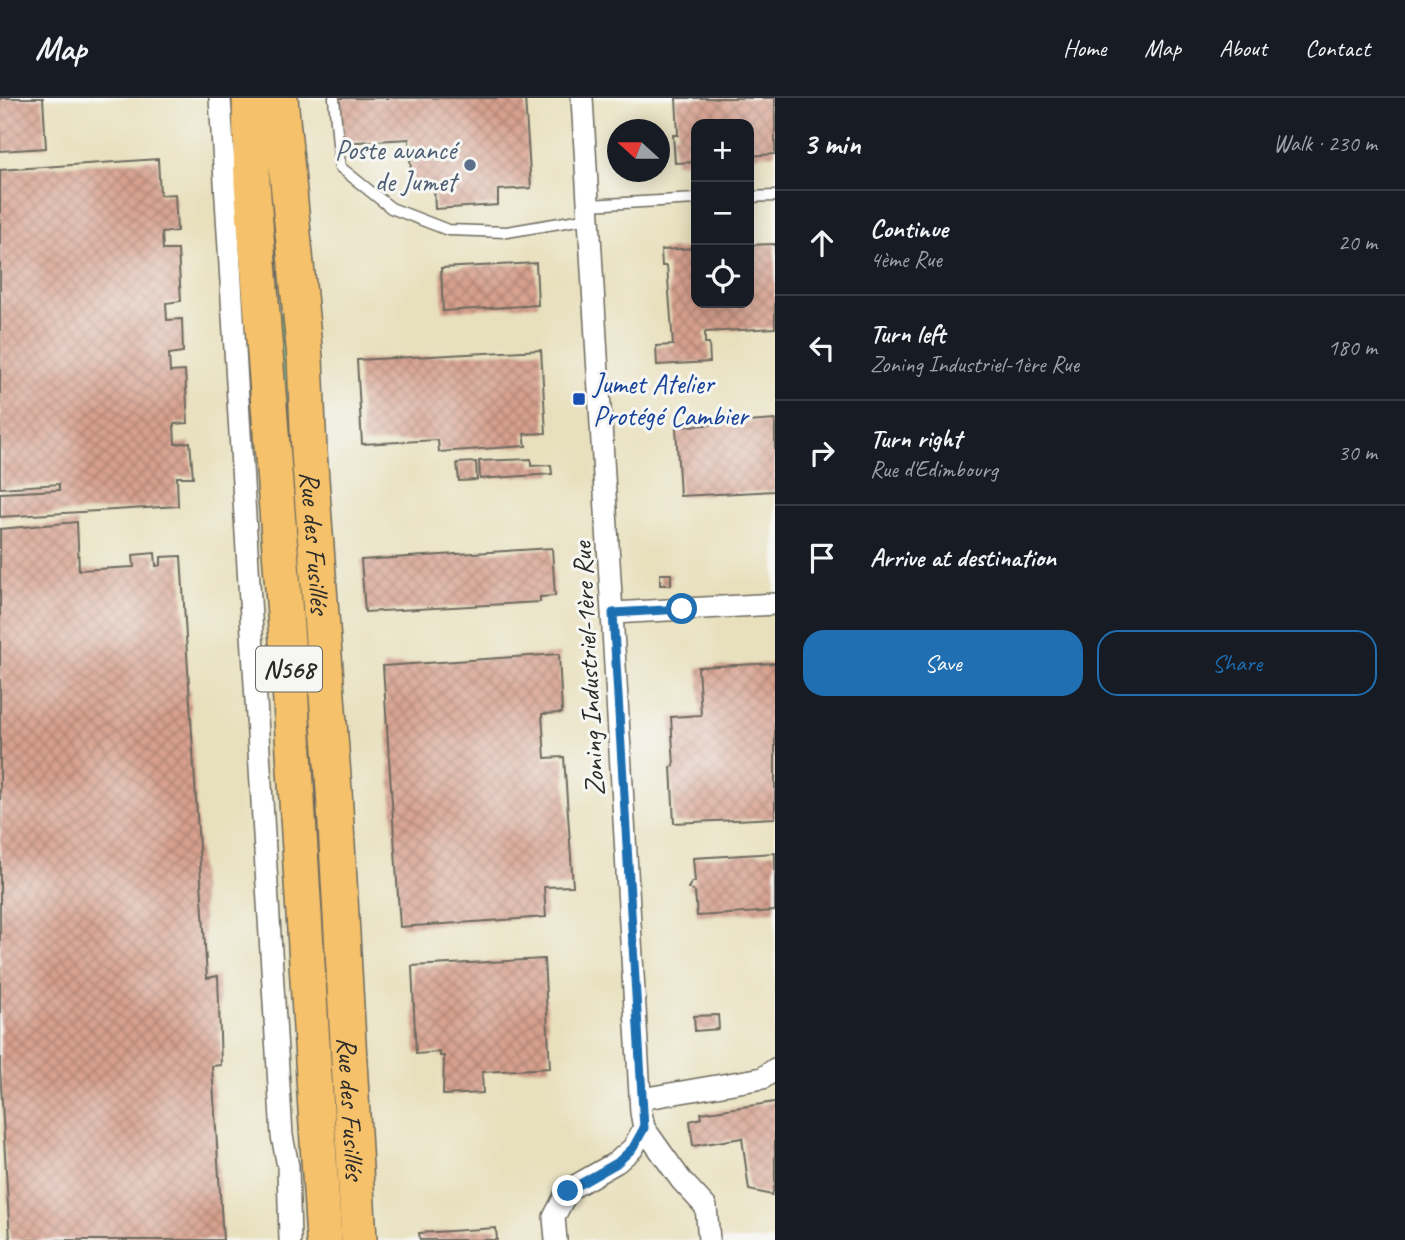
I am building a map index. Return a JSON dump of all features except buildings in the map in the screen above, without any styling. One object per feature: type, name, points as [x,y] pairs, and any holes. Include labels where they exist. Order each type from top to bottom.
[{"type":"highway","name":"Rue des Fusillés","points":[[250,98],[252,183],[288,654],[324,1240]]},
{"type":"highway","name":"Rue des Fusillés","points":[[280,98],[305,358],[359,1240]]},
{"type":"street","points":[[220,98],[281,1123],[288,1166],[290,1240]]},
{"type":"street","name":"Zoning Industriel-1ère Rue","points":[[582,98],[640,1099],[644,1128]]},
{"type":"street","points":[[613,613],[775,604]]},
{"type":"street","points":[[640,1099],[763,1078],[775,1069]]},
{"type":"street","points":[[556,1240],[554,1217],[568,1191],[617,1163],[633,1148],[644,1128],[681,1180],[706,1207],[709,1240]]},
{"type":"lane","points":[[334,98],[340,167],[391,208],[448,230],[507,232],[589,211],[691,200]]},
{"type":"lane","points":[[754,197],[775,196]]},
{"type":"green space","points":[[288,313],[345,1240],[335,1240],[278,314]]},
{"type":"place","name":"Poste avancé de Jumet","points":[[470,165]]},
{"type":"place","name":"Jumet Atelier Protégé Cambier","points":[[579,399]]},
{"type":"route","points":[[568,1191],[617,1163],[633,1148],[644,1128],[613,613],[682,609]]}]
